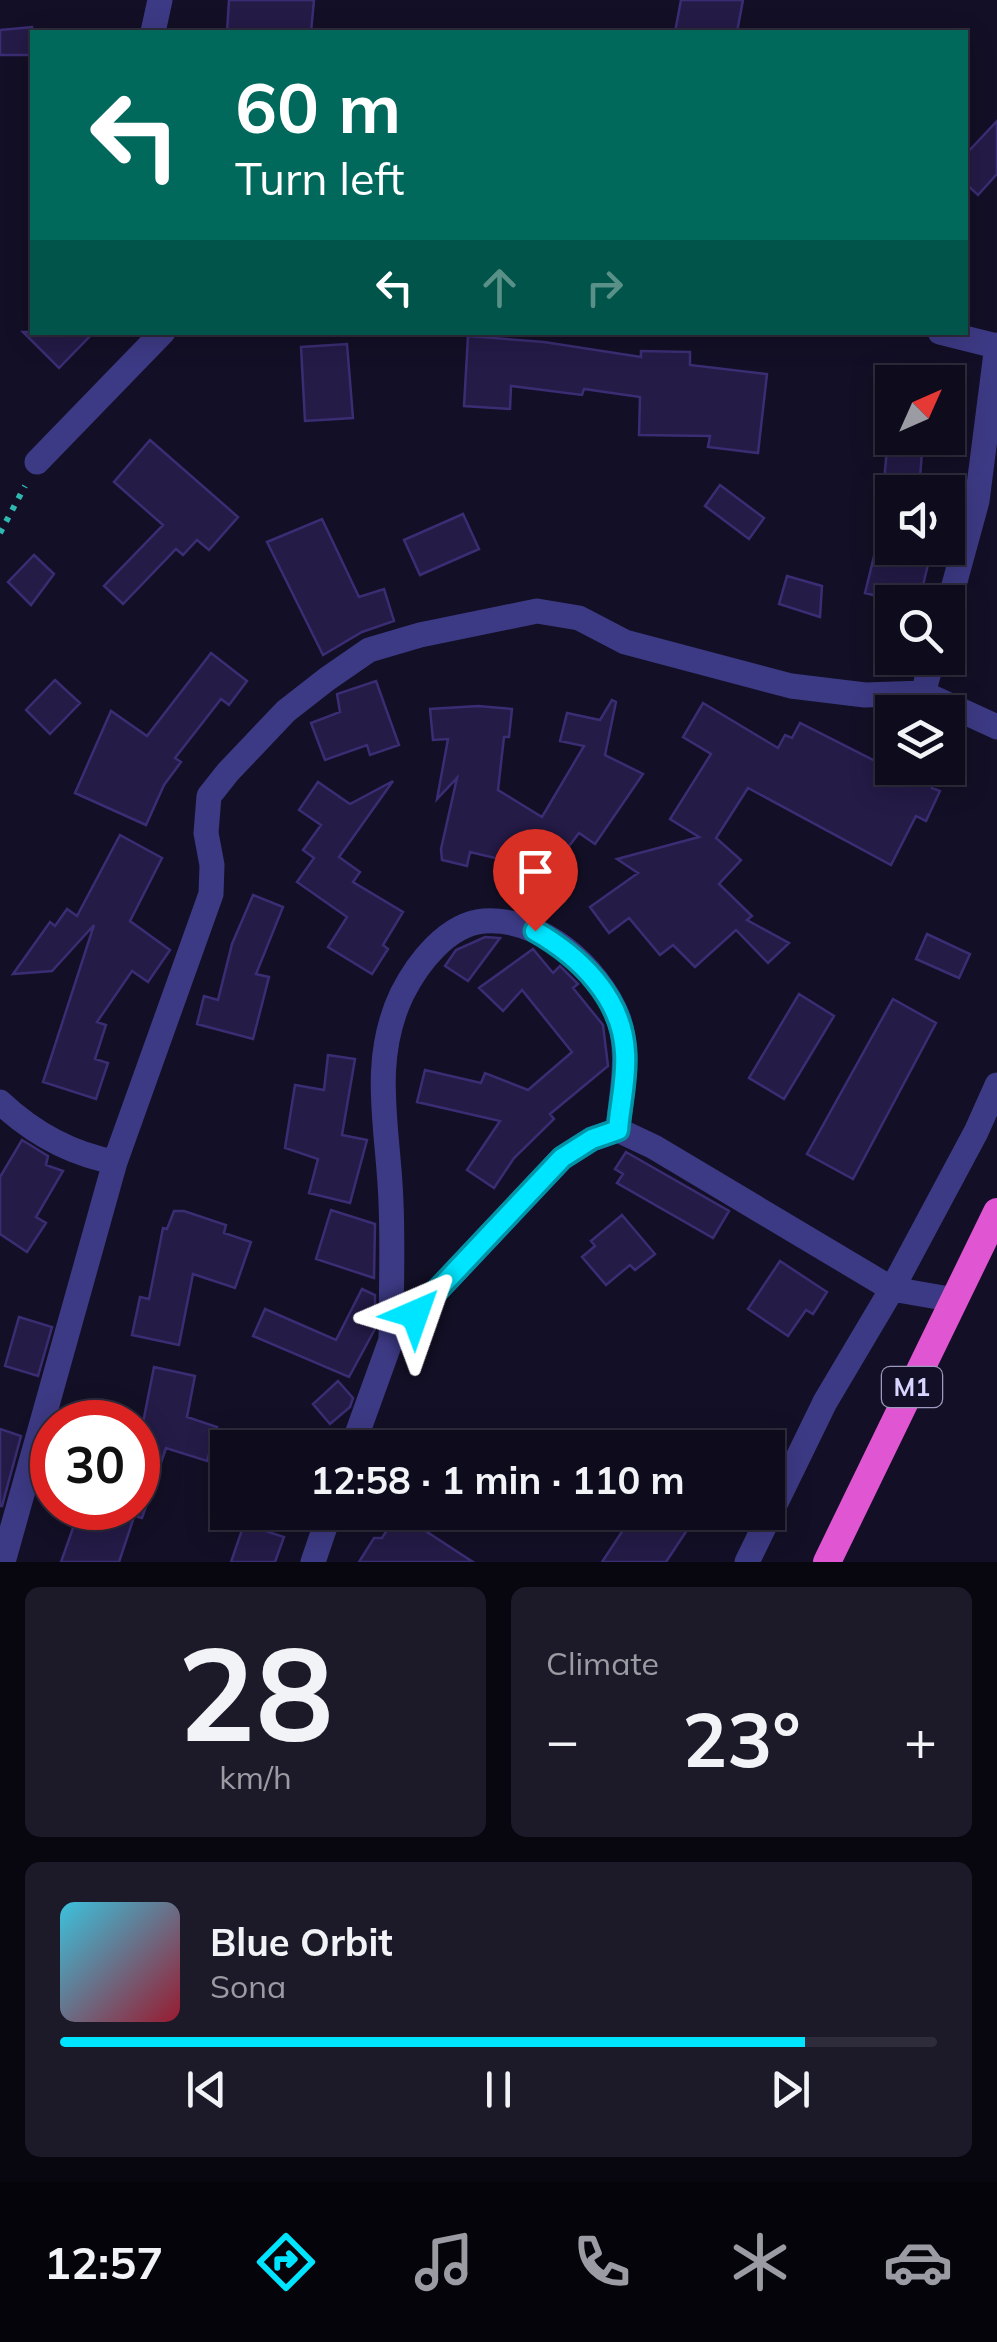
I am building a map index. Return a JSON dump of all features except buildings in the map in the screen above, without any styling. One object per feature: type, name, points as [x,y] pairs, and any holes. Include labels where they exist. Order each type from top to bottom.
[{"type":"highway","name":"M1","points":[[827,1562],[997,1212]]},
{"type":"street","points":[[153,30],[160,0]]},
{"type":"street","points":[[38,462],[160,335]]},
{"type":"street","points":[[952,335],[997,346],[977,501],[954,585]]},
{"type":"street","points":[[4,1562],[115,1162],[211,894],[212,865],[206,832],[209,796],[286,710],[369,650],[537,611],[579,618],[625,642],[791,686],[865,695],[923,693],[997,727]]},
{"type":"street","points":[[923,693],[928,675]]},
{"type":"street","points":[[358,1430],[391,1340],[391,1200],[381,1079],[389,1034],[402,995],[425,956],[455,932],[482,921],[535,931],[567,950],[598,983],[618,1018],[626,1052],[618,1130]]},
{"type":"street","points":[[746,1562],[825,1402],[892,1289],[997,1085]]},
{"type":"street","points":[[0,1102],[41,1134],[81,1156],[115,1162]]},
{"type":"street","points":[[391,1340],[562,1158],[592,1139],[618,1130],[654,1147],[892,1289],[954,1300]]},
{"type":"street","points":[[313,1562],[324,1530]]},
{"type":"path","points":[[0,533],[38,462]]},
{"type":"route","points":[[415,1314],[562,1158],[592,1139],[618,1130],[626,1052],[618,1018],[598,983],[567,950],[535,931]]}]
